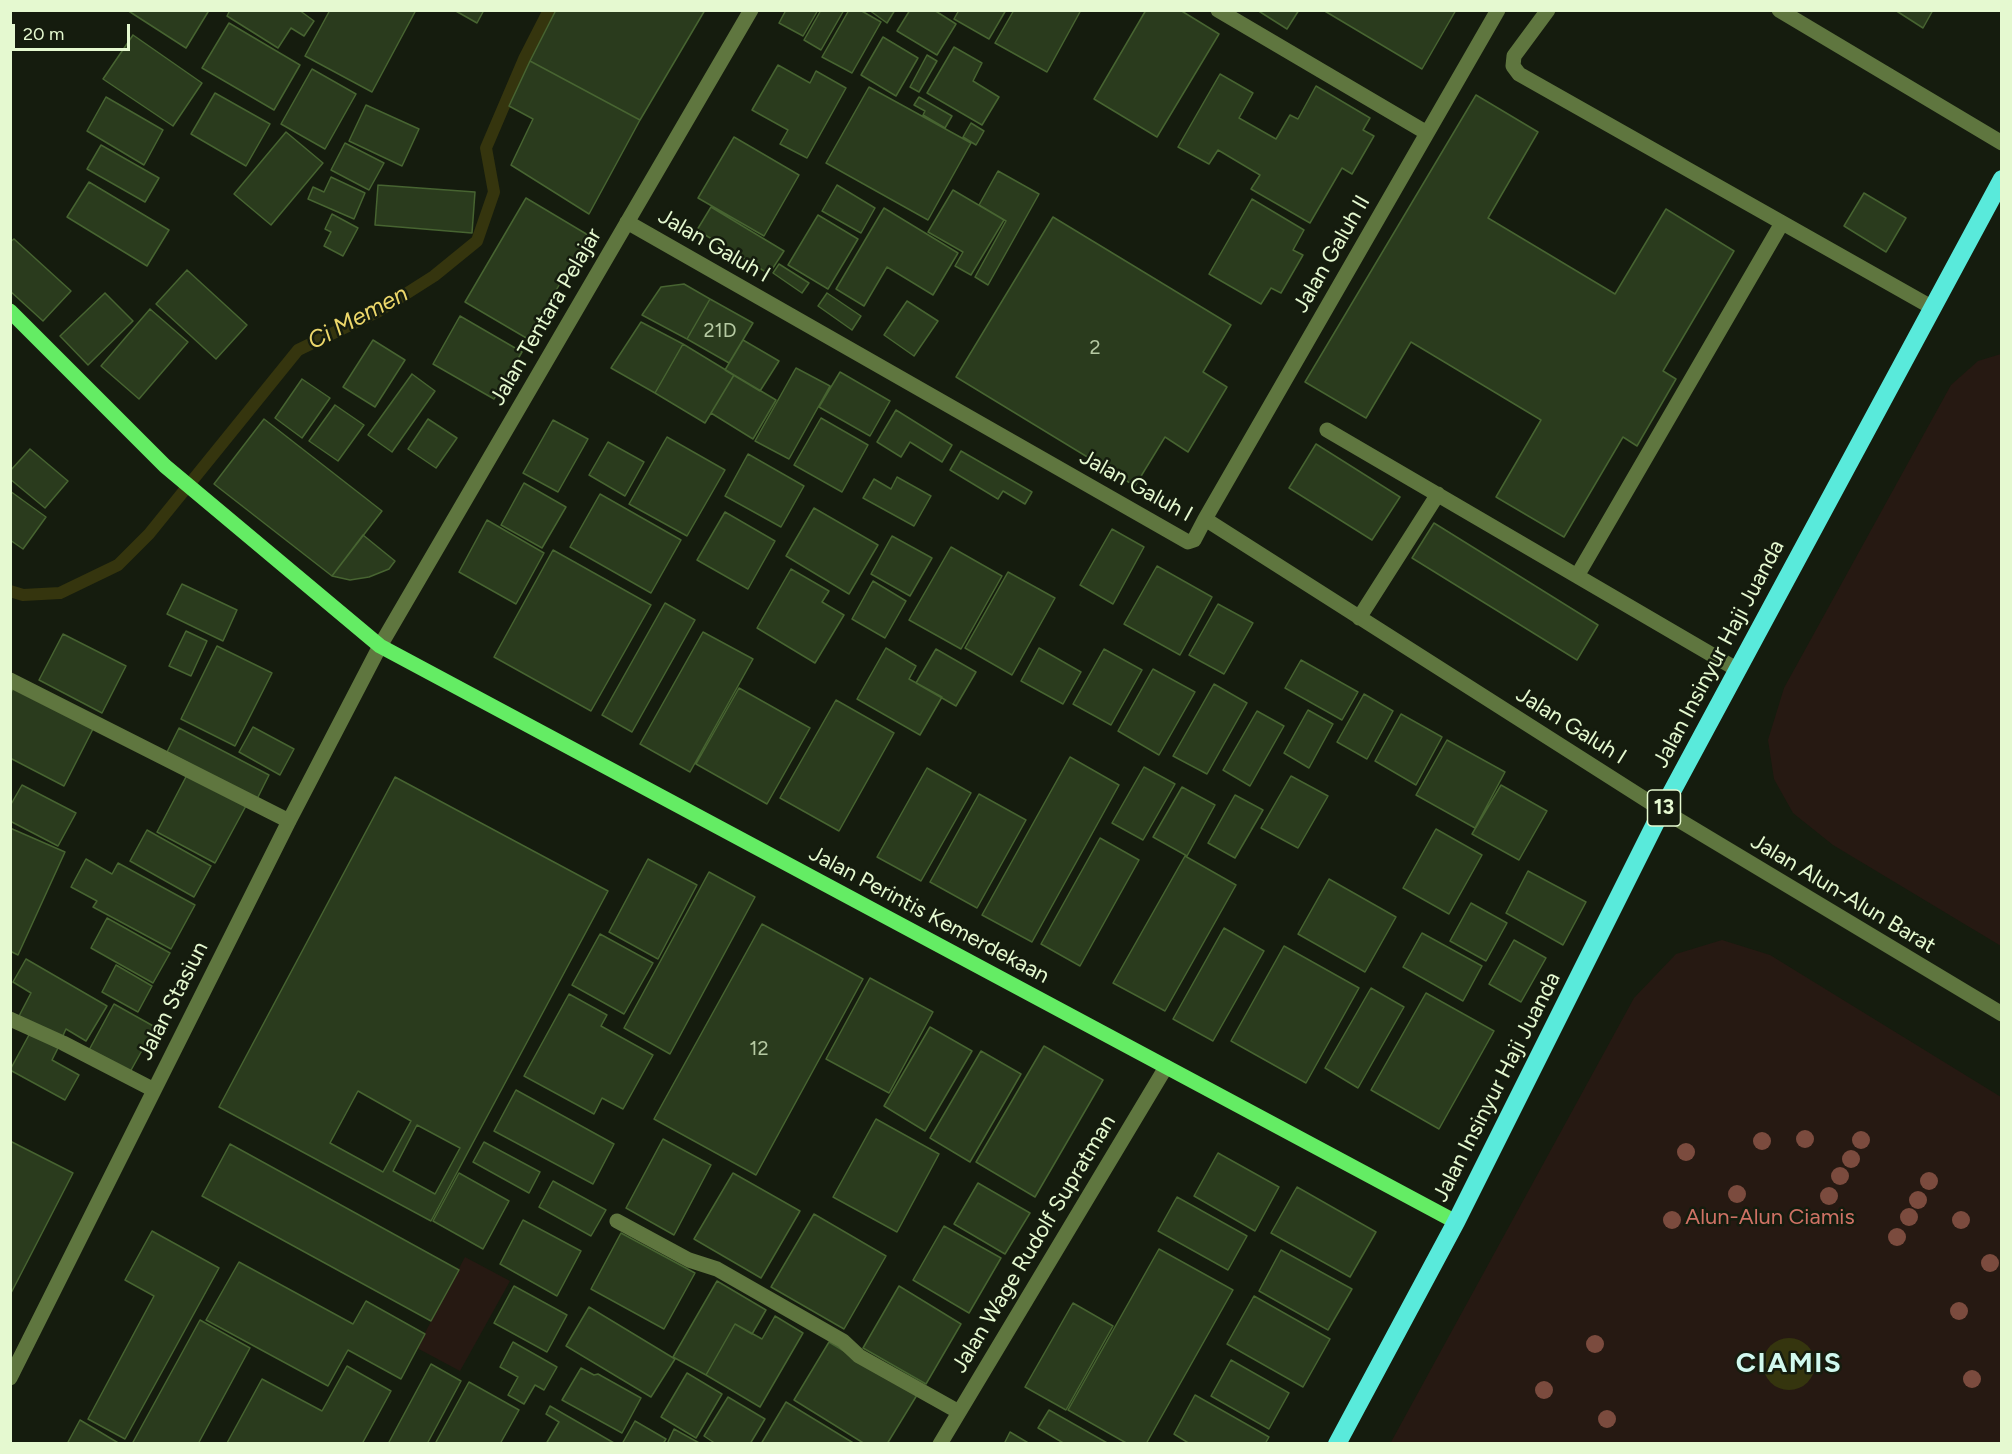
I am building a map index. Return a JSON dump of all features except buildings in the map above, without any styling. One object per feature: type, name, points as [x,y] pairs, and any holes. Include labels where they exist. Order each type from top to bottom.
[{"type":"highway","name":"Jalan Insinyur Haji Juanda","points":[[1337,1443],[1456,1222],[1662,810],[2001,179]]},
{"type":"main road","name":"Jalan Perintis Kemerdekaan","points":[[10,311],[165,466],[380,646],[1456,1222]]},
{"type":"street","name":"Jalan Tentara Pelajar","points":[[380,646],[751,10]]},
{"type":"street","points":[[1218,10],[1427,133]]},
{"type":"street","name":"Jalan Galuh II","points":[[1205,519],[1498,10]]},
{"type":"street","points":[[1548,10],[1514,56],[1513,66],[1519,74],[1933,308]]},
{"type":"street","points":[[1779,10],[2001,143]]},
{"type":"street","name":"Jalan Galuh I","points":[[627,222],[1188,542],[1194,540],[1205,519],[1662,810]]},
{"type":"street","points":[[1577,576],[1782,224]]},
{"type":"street","points":[[1327,430],[1738,670]]},
{"type":"street","points":[[1359,618],[1438,494]]},
{"type":"street","name":"Jalan Stasiun","points":[[10,1378],[289,821],[380,646]]},
{"type":"street","points":[[10,680],[289,821]]},
{"type":"street","name":"Jalan Alun-Alun Barat","points":[[1662,810],[2001,1014]]},
{"type":"street","points":[[10,1019],[154,1090]]},
{"type":"street","name":"Jalan Wage Rudolf Supratman","points":[[940,1443],[1166,1067]]},
{"type":"street","points":[[617,1221],[689,1260],[717,1269],[843,1341],[859,1356],[959,1412]]},
{"type":"green space","points":[[2002,354],[2001,946],[1833,845],[1793,813],[1774,779],[1768,740],[1784,688],[1951,385],[1978,361]]},
{"type":"green space","name":"Alun-Alun Ciamis","points":[[1722,940],[1770,955],[2001,1097],[2001,1443],[1390,1444],[1634,998],[1676,954]]},
{"type":"green space","points":[[465,1257],[510,1281],[460,1371],[417,1348]]},
{"type":"shaded area","points":[[1789,1338],[1803,1342],[1811,1350],[1815,1364],[1811,1378],[1803,1386],[1789,1390],[1775,1386],[1767,1378],[1763,1364],[1767,1350],[1775,1342]]},
{"type":"waterway","name":"Ci Memen","points":[[10,591],[23,595],[60,593],[118,565],[149,534],[298,350],[379,311],[434,276],[477,241],[494,192],[486,148],[524,59],[549,10]]},
{"type":"district","name":"CIAMIS","points":[[1789,1364]]}]
